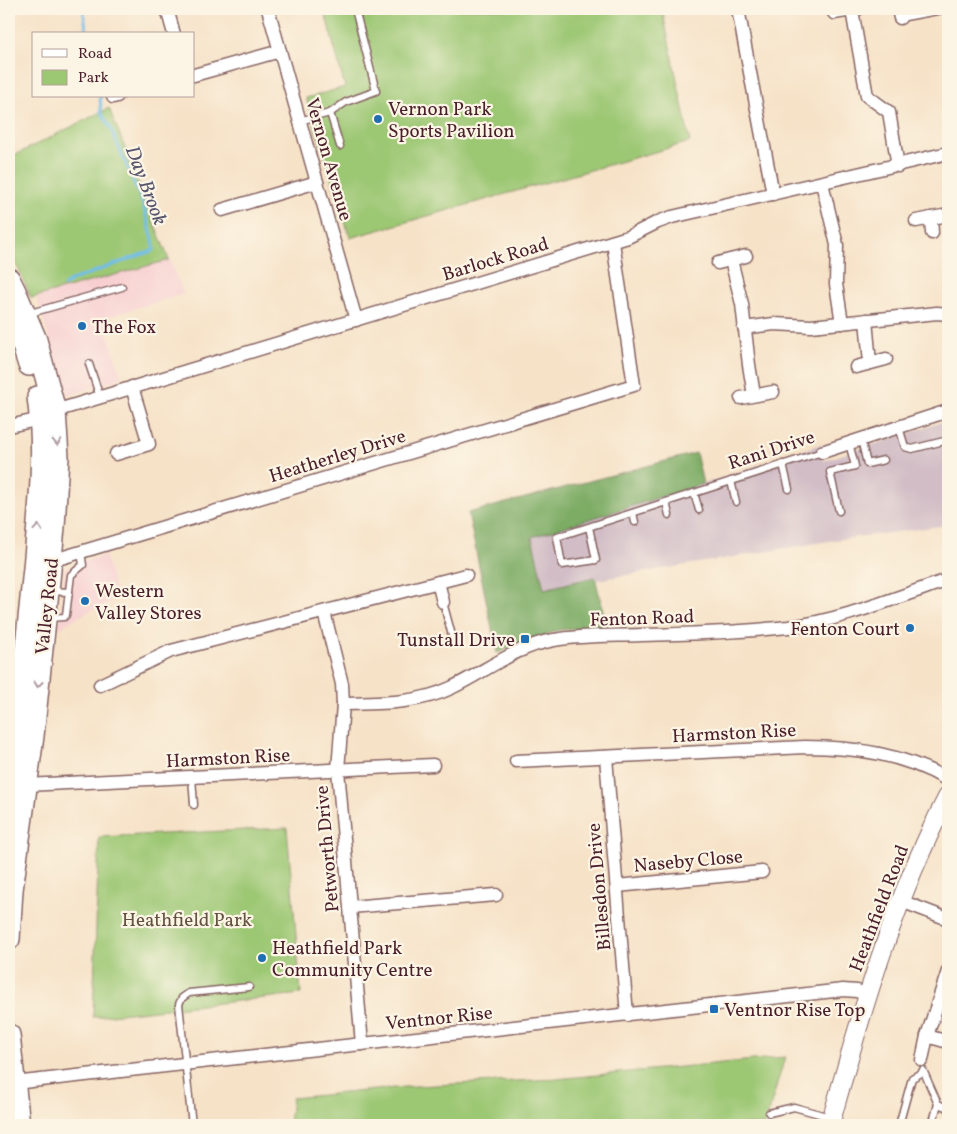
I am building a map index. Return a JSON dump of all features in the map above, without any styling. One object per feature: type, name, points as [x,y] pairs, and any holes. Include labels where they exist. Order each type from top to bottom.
[{"type":"highway","name":"Valley Road","points":[[9,279],[23,346],[37,391],[48,415],[57,478],[45,618],[17,785]]},
{"type":"highway","name":"Valley Road","points":[[9,939],[17,785],[14,707],[39,510],[48,415]]},
{"type":"highway","points":[[9,1035],[19,1125]]},
{"type":"main road","name":"Heathfield Road","points":[[831,1122],[868,995],[901,901],[948,796]]},
{"type":"street","points":[[167,9],[173,32]]},
{"type":"street","name":"Vernon Avenue","points":[[268,9],[356,320]]},
{"type":"street","points":[[738,9],[773,194]]},
{"type":"street","points":[[834,13],[855,9],[867,96],[889,112],[898,166]]},
{"type":"street","points":[[195,75],[280,51]]},
{"type":"street","name":"Barlock Road","points":[[9,426],[613,242],[672,217],[948,153]]},
{"type":"street","points":[[222,210],[317,182]]},
{"type":"street","points":[[822,183],[837,245],[836,284],[842,323]]},
{"type":"street","points":[[916,221],[948,215]]},
{"type":"street","points":[[931,218],[932,233]]},
{"type":"street","name":"Heatherley Drive","points":[[51,561],[634,385],[613,242]]},
{"type":"street","points":[[718,263],[746,256]]},
{"type":"street","points":[[731,260],[742,304],[754,395]]},
{"type":"street","points":[[744,328],[774,324],[811,326],[937,313],[948,314]]},
{"type":"street","points":[[866,320],[870,363]]},
{"type":"street","points":[[856,367],[886,359]]},
{"type":"street","points":[[116,454],[150,444],[132,387]]},
{"type":"street","points":[[741,398],[773,392]]},
{"type":"street","name":"Rani Drive","points":[[822,452],[948,413]]},
{"type":"street","points":[[100,685],[171,651],[324,612],[395,598],[422,586],[466,575]]},
{"type":"street","name":"Fenton Road","points":[[343,704],[405,701],[430,696],[451,688],[525,649],[553,640],[579,637],[710,633],[790,626],[843,616],[948,580]]},
{"type":"street","points":[[438,582],[443,602]]},
{"type":"street","points":[[324,612],[342,684],[343,704],[338,770]]},
{"type":"street","name":"Harmston Rise","points":[[516,761],[837,747],[882,754],[948,780]]},
{"type":"street","name":"Billesdon Drive","points":[[606,757],[627,1014]]},
{"type":"street","name":"Harmston Rise","points":[[17,785],[433,766]]},
{"type":"street","name":"Petworth Drive","points":[[338,770],[362,1044]]},
{"type":"street","name":"Naseby Close","points":[[617,886],[762,872]]},
{"type":"street","points":[[350,907],[496,896]]},
{"type":"street","points":[[901,901],[948,919]]},
{"type":"street","points":[[923,1066],[927,1036],[948,970]]},
{"type":"street","name":"Ventnor Rise","points":[[14,1084],[843,990],[857,991],[868,995]]},
{"type":"street","points":[[927,1036],[948,1042]]},
{"type":"lane","points":[[300,121],[330,113],[346,102],[376,91],[355,9]]},
{"type":"lane","points":[[899,14],[948,9]]},
{"type":"lane","points":[[330,113],[340,146]]},
{"type":"lane","points":[[17,314],[122,287]]},
{"type":"lane","points":[[90,364],[100,397]]},
{"type":"lane","points":[[899,427],[905,447],[912,449],[948,440]]},
{"type":"lane","points":[[855,441],[867,464],[884,460]]},
{"type":"lane","points":[[839,512],[830,472],[855,466],[855,441]]},
{"type":"lane","name":"Rani Drive","points":[[589,527],[596,560],[562,566],[557,537],[822,452]]},
{"type":"lane","points":[[783,464],[789,489]]},
{"type":"lane","points":[[731,481],[736,502]]},
{"type":"lane","points":[[694,493],[699,510]]},
{"type":"lane","points":[[666,502],[669,516]]},
{"type":"lane","points":[[633,513],[635,522]]},
{"type":"lane","points":[[45,618],[64,617],[66,615],[70,592],[70,576],[75,570],[82,567],[81,552]]},
{"type":"lane","points":[[48,591],[70,592]]},
{"type":"lane","points":[[443,602],[454,643]]},
{"type":"lane","points":[[192,777],[194,805]]},
{"type":"lane","points":[[192,1125],[179,1004],[182,998],[190,994],[248,987]]},
{"type":"lane","points":[[899,1125],[912,1078],[923,1066],[938,1104],[932,1125]]},
{"type":"lane","points":[[938,1104],[948,1108]]},
{"type":"lane","points":[[769,1113],[794,1107],[831,1122]]},
{"type":"shaded area","points":[[169,260],[184,294],[103,318],[122,378],[70,395],[66,393],[36,296]]},
{"type":"shaded area","points":[[942,422],[948,422],[948,525],[835,540],[544,589],[532,537],[703,484],[821,444],[823,461]]},
{"type":"shaded area","points":[[105,555],[117,598],[74,619],[59,629],[65,568]]},
{"type":"green space","points":[[324,9],[662,9],[690,142],[350,238],[306,98],[345,87]]},
{"type":"green space","points":[[109,108],[169,260],[31,298],[9,252],[9,242],[15,237],[9,213],[9,158]]},
{"type":"green space","points":[[696,453],[703,484],[532,537],[544,589],[595,577],[607,627],[559,630],[497,653],[468,513]]},
{"type":"green space","name":"Heathfield Park","points":[[287,828],[301,994],[93,1017],[99,837]]},
{"type":"green space","points":[[785,1057],[765,1125],[289,1125],[292,1098],[416,1086],[556,1079]]},
{"type":"waterway","name":"Day Brook","points":[[83,9],[87,32]]},
{"type":"waterway","name":"Day Brook","points":[[64,286],[72,280],[154,250],[153,239],[142,202],[111,129],[101,112],[100,98]]},
{"type":"place","name":"Vernon Park Sports Pavilion","points":[[378,119]]},
{"type":"place","name":"The Fox","points":[[82,326]]},
{"type":"place","name":"Western Valley Stores","points":[[85,601]]},
{"type":"place","name":"Fenton Court","points":[[910,628]]},
{"type":"place","name":"Tunstall Drive","points":[[525,639]]},
{"type":"place","name":"Heathfield Park Community Centre","points":[[262,958]]},
{"type":"place","name":"Ventnor Rise Top","points":[[714,1009]]}]
